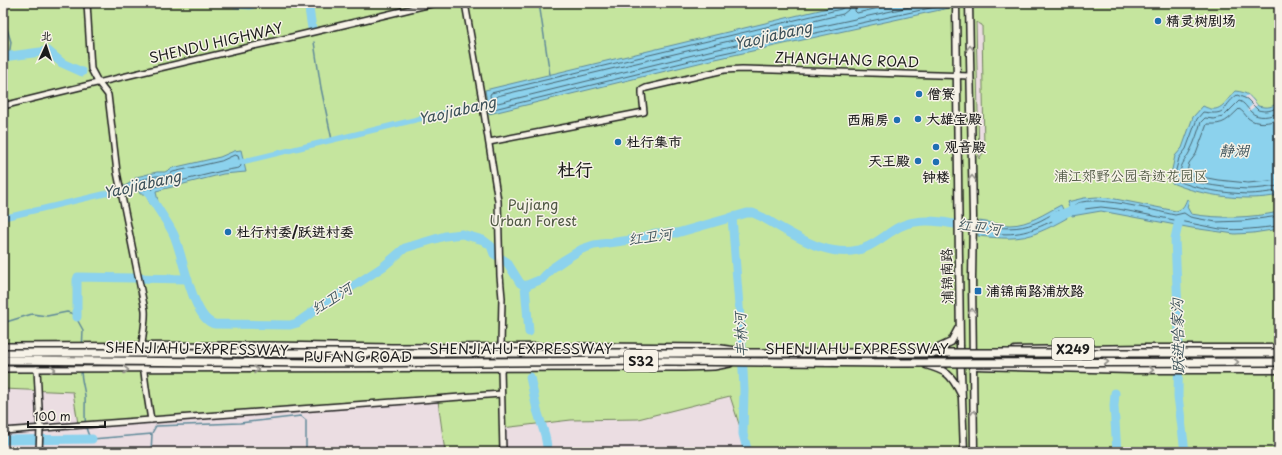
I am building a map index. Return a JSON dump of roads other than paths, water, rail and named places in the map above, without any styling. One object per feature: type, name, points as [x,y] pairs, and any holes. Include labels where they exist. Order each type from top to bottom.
[{"type":"highway","name":"SHENJIAHU EXPRESSWAY","points":[[3,352],[1279,353]]},
{"type":"highway","name":"SHENJIAHU EXPRESSWAY","points":[[3,361],[318,363],[658,361],[893,363],[1279,362]]},
{"type":"main road","name":"浦锦南路","points":[[956,3],[960,350],[964,452]]},
{"type":"main road","points":[[969,3],[973,217],[972,366],[974,452]]},
{"type":"main road","points":[[934,350],[951,342],[957,333],[960,323]]},
{"type":"main road","name":"PUFANG ROAD","points":[[149,351],[1279,348]]},
{"type":"main road","points":[[3,352],[134,351]]},
{"type":"main road","points":[[3,361],[135,363]]},
{"type":"main road","name":"PUFANG ROAD","points":[[149,363],[751,363],[1172,370],[1279,370]]},
{"type":"main road","points":[[926,365],[939,369],[950,375],[962,398]]},
{"type":"street","points":[[87,3],[90,69],[108,95],[117,172],[140,284],[145,319],[142,346],[143,370],[151,420]]},
{"type":"street","name":"SHENDU HIGHWAY","points":[[3,106],[98,82],[435,3]]},
{"type":"street","points":[[464,3],[481,94],[498,201],[502,313],[501,346]]},
{"type":"street","name":"ZHANGHANG ROAD","points":[[488,142],[644,112],[642,90],[724,70],[742,69],[970,76]]},
{"type":"street","name":"PUFANG ROAD","points":[[3,346],[271,345],[392,347],[714,347],[737,350]]},
{"type":"street","name":"PUFANG ROAD","points":[[3,369],[143,370],[684,368],[714,367],[739,363]]},
{"type":"street","points":[[501,368],[503,452]]},
{"type":"street","points":[[37,369],[39,452]]},
{"type":"street","points":[[3,431],[39,431],[78,425],[501,394]]},
{"type":"water","points":[[849,3],[949,3],[949,8],[711,60],[489,114],[485,90]]},
{"type":"water","name":"静湖","points":[[1235,91],[1243,92],[1258,106],[1270,107],[1275,105],[1279,100],[1279,195],[1239,198],[1197,191],[1172,183],[1171,174],[1175,156],[1182,148],[1193,117],[1203,106],[1214,109],[1218,108],[1225,103]]},
{"type":"water","points":[[241,150],[246,172],[223,174],[156,191],[158,202],[151,205],[145,194],[140,194],[138,189],[131,192],[124,192],[123,187],[135,180],[136,177],[157,172],[165,172],[172,168],[220,157],[234,151]]},
{"type":"water","points":[[1097,197],[1110,198],[1176,211],[1183,207],[1187,199],[1189,200],[1187,207],[1191,214],[1213,217],[1246,217],[1279,212],[1279,229],[1235,234],[1192,228],[1101,211],[1072,216],[1067,202]]},
{"type":"water","points":[[1061,205],[1067,218],[1032,235],[1017,238],[978,236],[979,221],[1002,225],[1024,223]]},
{"type":"waterway","points":[[227,3],[250,5],[255,3]]},
{"type":"waterway","points":[[306,3],[309,9],[312,28]]},
{"type":"waterway","points":[[539,3],[550,75]]},
{"type":"waterway","points":[[3,16],[11,42],[9,56]]},
{"type":"waterway","points":[[314,42],[321,88],[332,140]]},
{"type":"waterway","points":[[3,57],[48,51],[62,63],[82,72]]},
{"type":"waterway","name":"Yaojiabang","points":[[237,163],[493,101]]},
{"type":"waterway","name":"Yaojiabang","points":[[3,218],[125,189]]},
{"type":"waterway","name":"红卫河","points":[[149,193],[174,235],[190,286],[201,312],[207,320],[215,324],[290,325],[297,323],[331,299],[384,266],[405,248],[445,236],[462,234],[483,240],[491,246],[494,254],[507,262],[520,283],[525,286],[542,279],[551,269],[582,249],[594,245],[638,239],[655,233],[677,233],[747,213],[753,213],[762,217],[814,245],[841,251],[855,251],[869,246],[902,225],[915,222],[934,221],[990,230]]},
{"type":"waterway","name":"红卫河","points":[[1054,217],[1081,207]]},
{"type":"waterway","name":"丰林河","points":[[732,217],[744,390],[743,434],[747,452]]},
{"type":"waterway","name":"跃进哈家沟","points":[[1179,220],[1175,239],[1179,334],[1178,396],[1185,452]]},
{"type":"waterway","points":[[77,317],[78,277],[188,279]]},
{"type":"waterway","name":"丰林河","points":[[525,286],[529,332]]},
{"type":"waterway","points":[[3,323],[32,314],[47,316],[67,312],[74,314],[83,330],[82,351]]},
{"type":"waterway","points":[[81,370],[85,396],[85,419],[87,430],[92,439],[152,434],[151,452]]},
{"type":"waterway","name":"丰林河","points":[[530,377],[548,452]]},
{"type":"waterway","points":[[1115,393],[1114,406],[1117,452]]},
{"type":"waterway","points":[[152,433],[156,426],[240,423],[301,416],[306,420],[306,452]]},
{"type":"waterway","points":[[3,440],[92,439]]},
{"type":"place","name":"精灵树剧场","points":[[1158,21]]},
{"type":"place","name":"僧寮","points":[[919,94]]},
{"type":"place","name":"大雄宝殿","points":[[918,119]]},
{"type":"place","name":"西厢房","points":[[897,120]]},
{"type":"place","name":"杜行集市","points":[[618,142]]},
{"type":"place","name":"观音殿","points":[[936,147]]},
{"type":"place","name":"天王殿","points":[[918,161]]},
{"type":"place","name":"钟楼","points":[[936,162]]},
{"type":"place","name":"杜行村委/跃进村委","points":[[228,232]]},
{"type":"place","name":"浦锦南路浦放路","points":[[978,291]]},
{"type":"district","name":"杜行","points":[[575,170]]},
{"type":"park label","name":"浦江郊野公园奇迹花园区","points":[[1131,176]]},
{"type":"park label","name":"Pujiang Urban Forest","points":[[533,214]]}]
